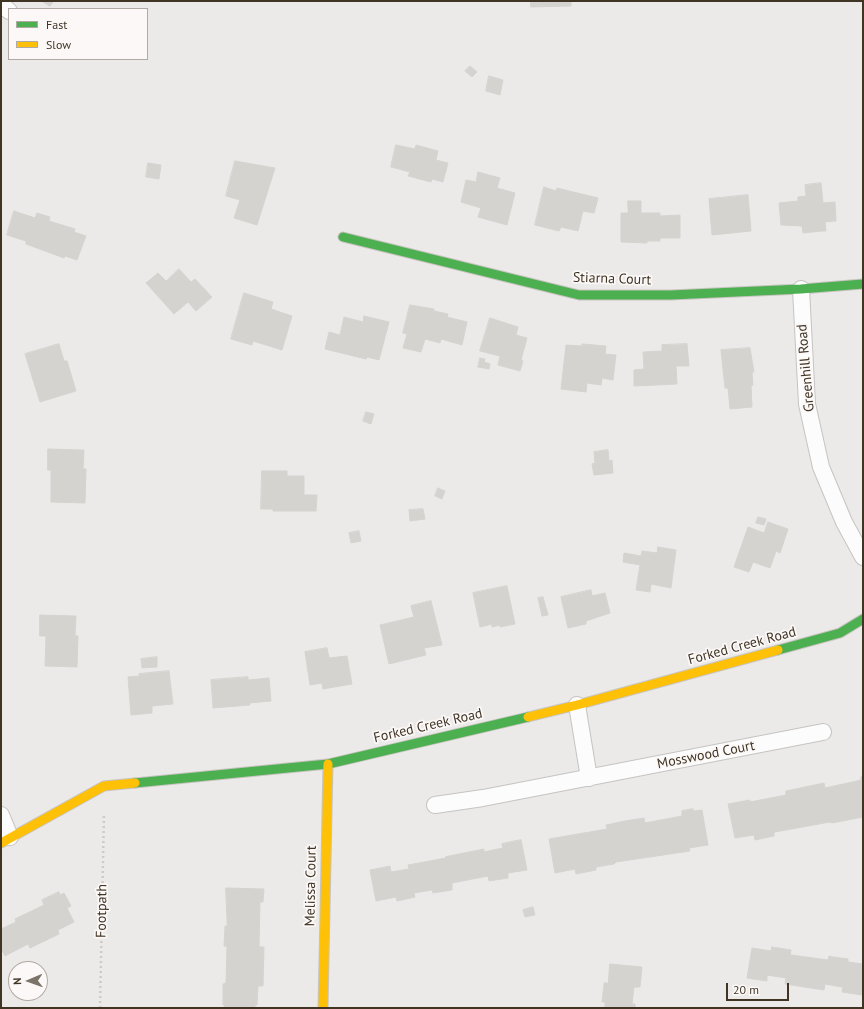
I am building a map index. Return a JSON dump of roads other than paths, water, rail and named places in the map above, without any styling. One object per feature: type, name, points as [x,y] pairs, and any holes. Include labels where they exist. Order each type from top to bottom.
[{"type":"street","name":"Stiarna Court","points":[[343,237],[579,295],[671,295],[801,289],[863,284]]},
{"type":"street","name":"Greenhill Road","points":[[801,289],[807,404],[821,467],[844,522],[863,557]]},
{"type":"street","name":"Forked Creek Road","points":[[6,840],[104,786],[328,764],[577,705],[840,633],[863,619]]},
{"type":"street","points":[[577,705],[589,778]]},
{"type":"street","name":"Mosswood Court","points":[[435,805],[483,798],[823,732]]},
{"type":"street","name":"Melissa Court","points":[[322,1008],[328,764]]},
{"type":"street","points":[[1,815],[6,840]]}]
